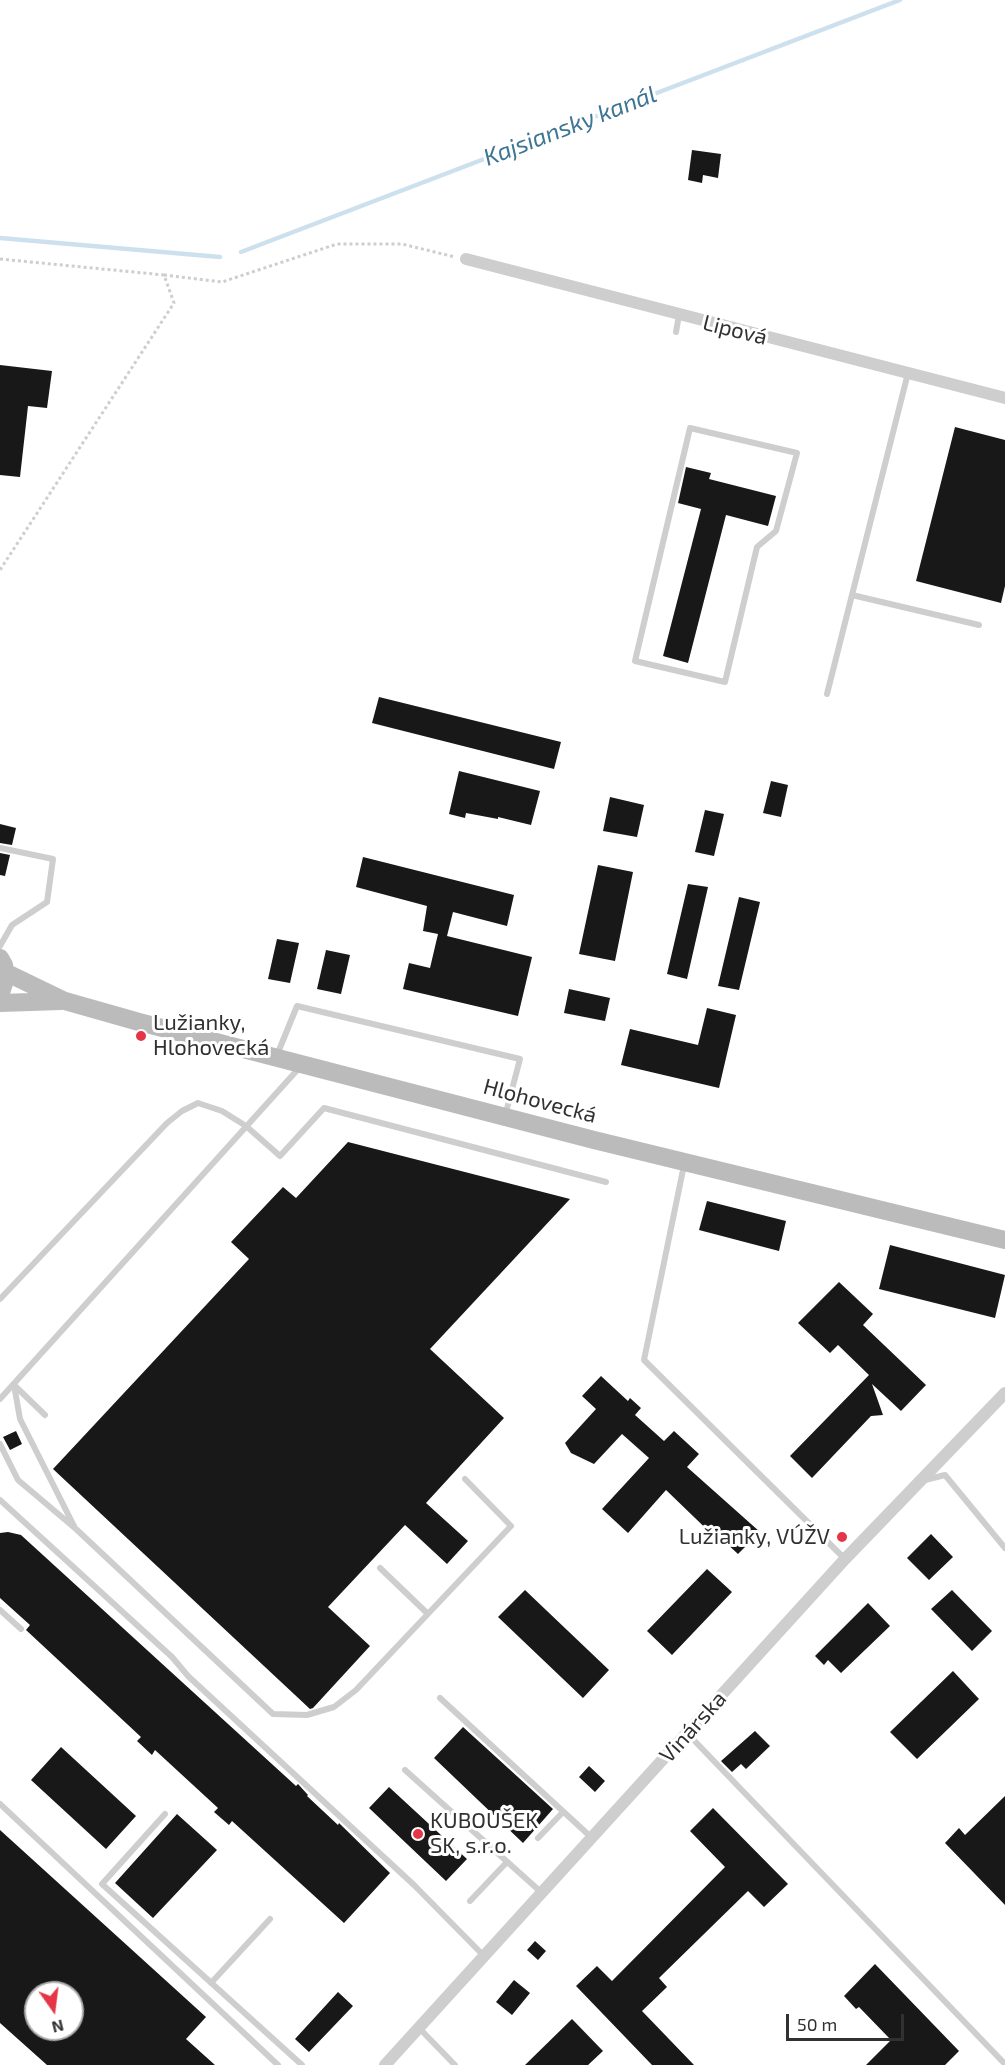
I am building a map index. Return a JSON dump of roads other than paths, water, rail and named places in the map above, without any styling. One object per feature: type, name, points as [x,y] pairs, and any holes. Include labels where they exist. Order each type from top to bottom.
[{"type":"main road","name":"Hlohovecká","points":[[0,996],[5,982],[3,965]]},
{"type":"main road","name":"Hlohovecká","points":[[3,965],[65,1001],[139,1022],[505,1117],[1005,1240]]},
{"type":"main road","name":"Hlohovecká","points":[[0,1003],[65,1001]]},
{"type":"street","name":"Lipová","points":[[466,259],[1005,398]]},
{"type":"street","name":"Vinárska","points":[[385,2065],[420,2030],[845,1559],[1005,1393]]},
{"type":"lane","points":[[676,332],[679,315]]},
{"type":"lane","points":[[827,694],[908,374]]},
{"type":"lane","points":[[690,428],[797,453],[776,531],[758,547],[725,682],[635,661],[690,428]]},
{"type":"lane","points":[[852,595],[979,625]]},
{"type":"lane","points":[[0,848],[53,859],[47,902],[12,925],[0,946]]},
{"type":"lane","points":[[276,1057],[297,1006],[520,1059],[505,1117]]},
{"type":"lane","points":[[0,1399],[302,1064]]},
{"type":"lane","points":[[0,1299],[166,1123],[198,1103],[222,1111],[246,1126],[280,1156],[324,1108],[606,1182]]},
{"type":"lane","points":[[685,1162],[644,1360],[845,1559]]},
{"type":"lane","points":[[14,1385],[45,1415]]},
{"type":"lane","points":[[14,1385],[20,1419],[76,1529]]},
{"type":"lane","points":[[0,1444],[18,1480],[76,1529],[273,1714],[307,1715],[334,1707],[356,1690],[511,1526],[465,1479]]},
{"type":"lane","points":[[921,1481],[945,1475],[1005,1548]]},
{"type":"lane","points":[[0,1502],[172,1657],[188,1676],[414,1885],[485,1957]]},
{"type":"lane","points":[[380,1568],[428,1614]]},
{"type":"lane","points":[[0,1610],[21,1629]]},
{"type":"lane","points":[[440,1698],[592,1838]]},
{"type":"lane","points":[[687,1733],[1005,2064]]},
{"type":"lane","points":[[405,1770],[542,1894]]},
{"type":"lane","points":[[0,1804],[279,2065]]},
{"type":"lane","points":[[538,1838],[563,1812]]},
{"type":"lane","points":[[165,1814],[102,1884],[302,2065]]},
{"type":"lane","points":[[470,1901],[507,1862]]},
{"type":"lane","points":[[211,1983],[270,1919]]},
{"type":"lane","points":[[420,2030],[455,2065]]},
{"type":"waterway","name":"Kajsiansky kanál","points":[[241,252],[900,0]]},
{"type":"waterway","name":"Kajsiansky kanál","points":[[0,238],[220,257]]},
{"type":"place","name":"Lužianky, Hlohovecká","points":[[141,1036]]},
{"type":"place","name":"Lužianky, VÚŽV","points":[[842,1537]]},
{"type":"place","name":"KUBOUŠEK SK, s.r.o.","points":[[418,1834]]}]
